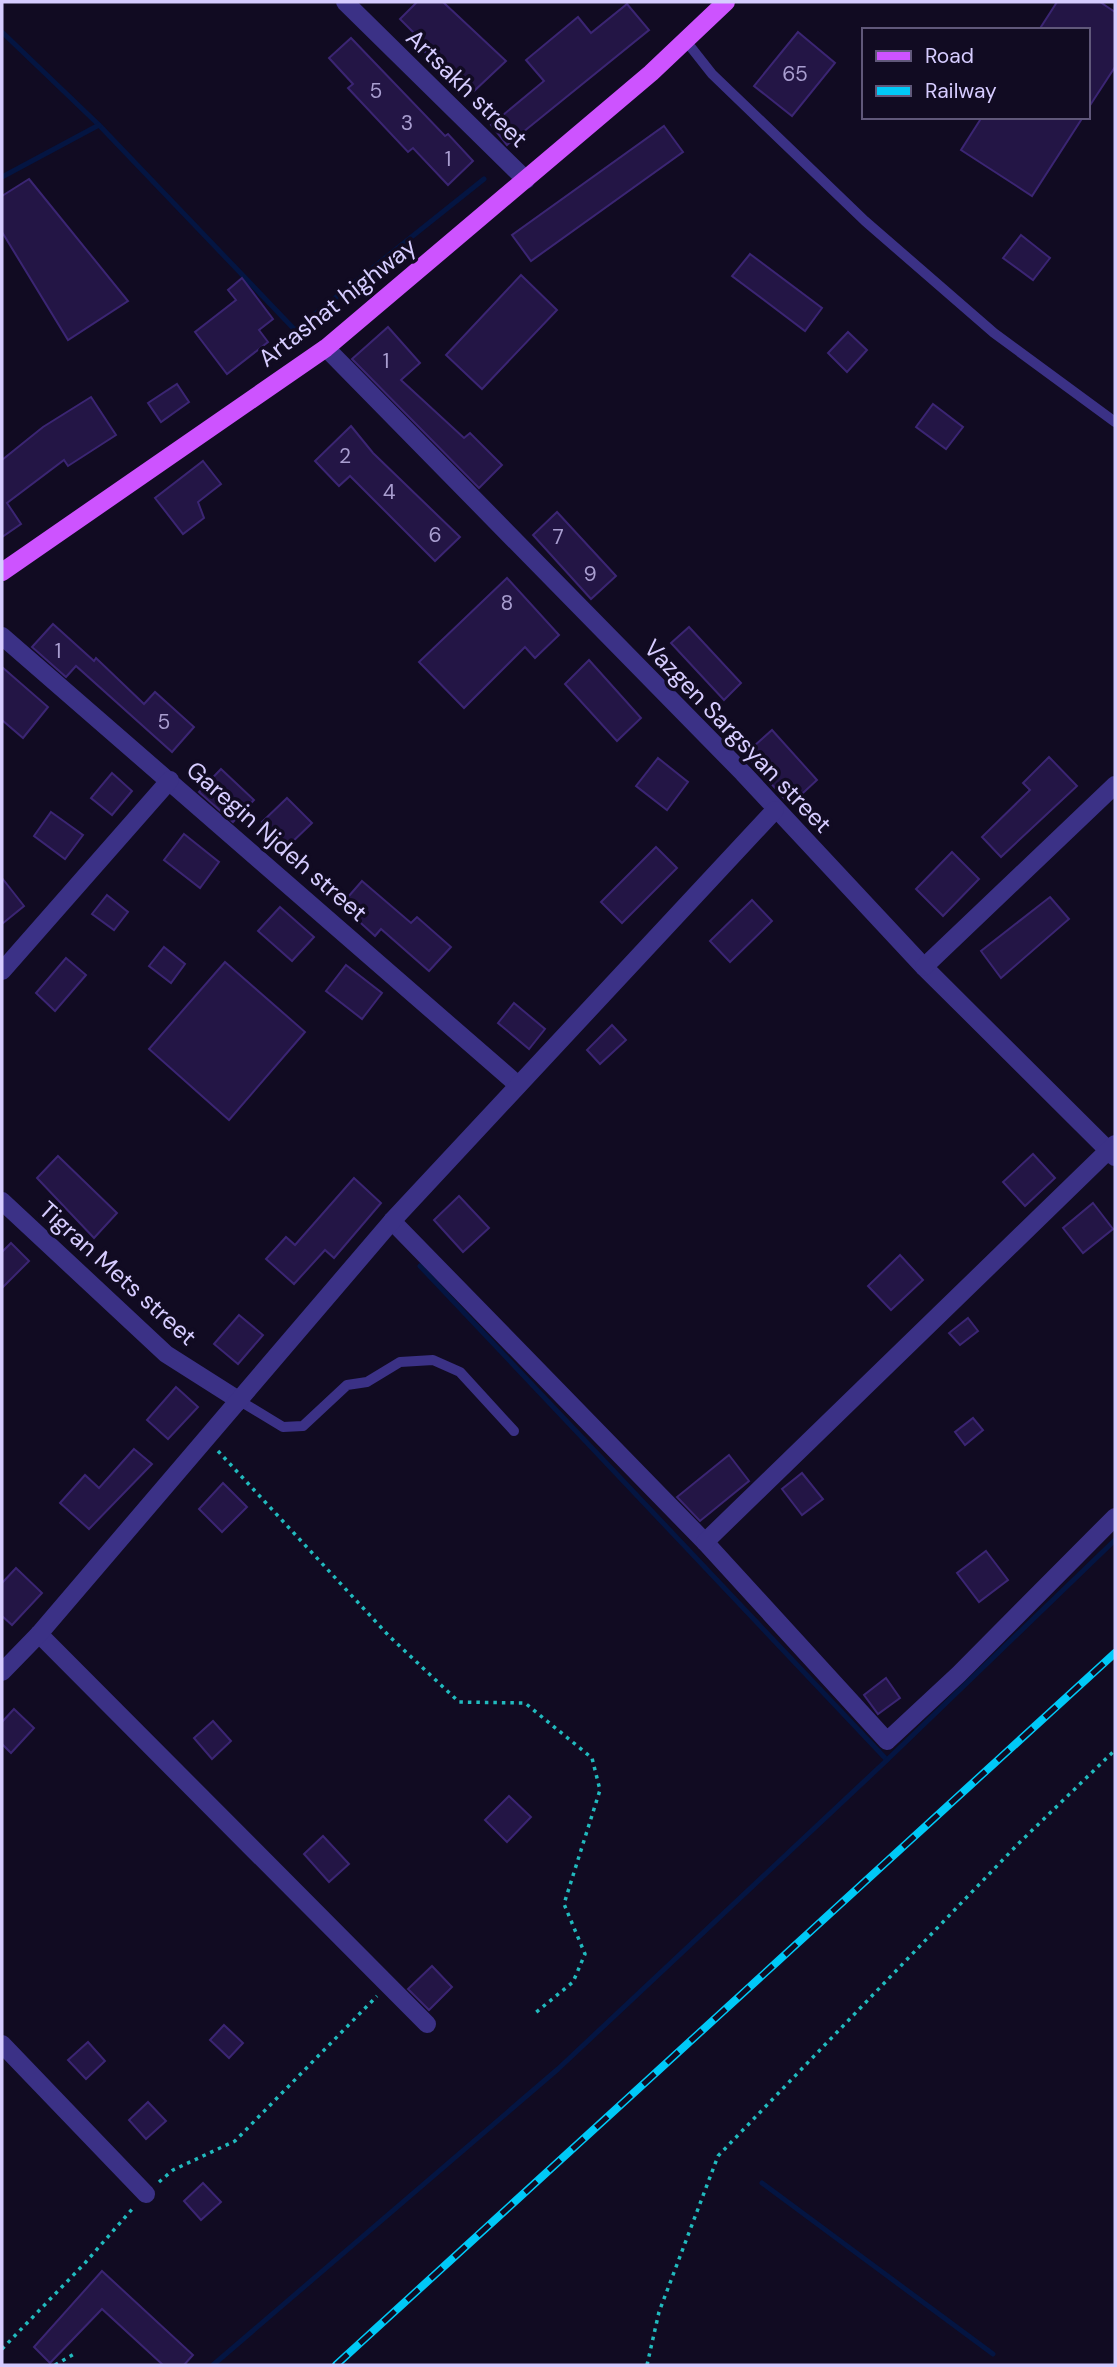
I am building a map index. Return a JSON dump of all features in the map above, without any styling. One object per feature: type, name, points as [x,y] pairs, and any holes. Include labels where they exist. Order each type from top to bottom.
[{"type":"main road","name":"Artashat highway","points":[[2,572],[326,348],[651,73],[726,2]]},
{"type":"street","name":"Artsakh street","points":[[345,2],[526,180]]},
{"type":"street","name":"Vazgen Sargsyan street","points":[[326,348],[924,967],[1113,1150]]},
{"type":"street","name":"Garegin Njdeh street","points":[[2,636],[518,1084]]},
{"type":"street","points":[[2,971],[170,780]]},
{"type":"street","points":[[924,967],[1115,785]]},
{"type":"street","points":[[2,1672],[40,1634],[392,1221],[775,810]]},
{"type":"street","points":[[705,1542],[1113,1150]]},
{"type":"street","name":"Tigran Mets street","points":[[2,1201],[166,1354],[240,1401]]},
{"type":"street","points":[[392,1221],[705,1542],[887,1741],[959,1674],[1115,1517]]},
{"type":"street","points":[[40,1634],[427,2024]]},
{"type":"street","points":[[2,2044],[146,2194]]},
{"type":"lane","points":[[686,41],[712,74],[865,220],[994,333],[1115,422]]},
{"type":"lane","points":[[240,1401],[282,1427],[303,1426],[347,1385],[367,1382],[400,1362],[433,1360],[460,1372],[514,1431]]},
{"type":"path","points":[[206,1440],[239,1470],[388,1636],[459,1702],[525,1703],[592,1758],[600,1790],[564,1904],[585,1954],[573,1982],[534,2014]]},
{"type":"path","points":[[647,2365],[659,2312],[718,2156],[1018,1844],[1115,1750]]},
{"type":"path","points":[[2,2349],[85,2263],[146,2194],[173,2170],[235,2141],[388,1984]]},
{"type":"path","points":[[55,2365],[74,2354]]},
{"type":"building","points":[[417,2],[443,2],[506,61],[473,92],[435,52],[430,57],[417,44],[421,40],[400,19]]},
{"type":"building","points":[[1057,2],[1100,2],[1115,12],[1115,67],[1089,107],[1089,28],[1040,28]]},
{"type":"building","points":[[627,4],[649,30],[507,145],[491,125],[544,81],[526,60],[578,17],[591,33]]},
{"type":"building","points":[[798,32],[835,63],[792,116],[754,86]]},
{"type":"building","points":[[351,38],[445,136],[448,134],[473,161],[448,185],[413,148],[408,152],[348,88],[353,84],[329,58]]},
{"type":"building","points":[[981,119],[1082,119],[1032,196],[961,150]]},
{"type":"building","points":[[664,126],[683,152],[531,261],[512,235]]},
{"type":"building","points":[[29,179],[128,301],[68,340],[2,232],[2,196]]},
{"type":"building","points":[[1021,235],[1050,258],[1033,280],[1003,258]]},
{"type":"building","points":[[750,254],[822,308],[805,331],[732,276]]},
{"type":"building","points":[[521,275],[557,310],[482,389],[446,355]]},
{"type":"building","points":[[242,278],[273,319],[259,330],[268,342],[227,374],[195,332],[236,300],[228,290]]},
{"type":"building","points":[[388,327],[420,363],[401,380],[464,438],[470,433],[502,465],[479,488],[352,359]]},
{"type":"building","points":[[848,332],[867,350],[847,372],[828,353]]},
{"type":"building","points":[[177,384],[189,402],[161,422],[148,403]]},
{"type":"building","points":[[91,397],[116,435],[68,466],[64,460],[7,503],[21,524],[2,537],[2,460],[43,427]]},
{"type":"building","points":[[933,404],[963,427],[946,449],[916,427]]},
{"type":"building","points":[[351,426],[373,453],[460,537],[435,561],[350,476],[339,486],[315,461]]},
{"type":"building","points":[[203,461],[221,484],[198,502],[204,518],[183,534],[155,498]]},
{"type":"building","points":[[557,512],[616,576],[591,599],[533,535]]},
{"type":"building","points":[[507,578],[559,635],[535,658],[525,647],[464,708],[419,662]]},
{"type":"building","points":[[53,624],[94,661],[96,658],[144,704],[155,692],[194,727],[172,752],[76,666],[66,677],[32,647]]},
{"type":"building","points":[[689,627],[741,683],[724,700],[671,643]]},
{"type":"building","points":[[589,660],[641,718],[617,741],[565,684]]},
{"type":"building","points":[[2,667],[48,707],[23,738],[2,720]]},
{"type":"building","points":[[772,730],[817,780],[790,805],[745,754]]},
{"type":"building","points":[[1049,757],[1077,786],[1001,857],[982,837],[1030,790],[1023,783]]},
{"type":"building","points":[[658,758],[688,782],[667,810],[636,786]]},
{"type":"building","points":[[221,769],[254,800],[233,822],[199,792]]},
{"type":"building","points":[[112,773],[132,791],[112,815],[91,798]]},
{"type":"building","points":[[287,798],[312,823],[287,847],[262,822]]},
{"type":"building","points":[[51,812],[83,835],[65,859],[34,836]]},
{"type":"building","points":[[184,834],[219,862],[200,888],[164,860]]},
{"type":"building","points":[[656,847],[677,868],[622,923],[601,902]]},
{"type":"building","points":[[952,852],[979,879],[943,916],[916,889]]},
{"type":"building","points":[[2,878],[24,906],[2,924]]},
{"type":"building","points":[[362,881],[411,923],[417,917],[451,947],[429,971],[381,929],[375,936],[341,905]]},
{"type":"building","points":[[107,895],[128,912],[114,930],[92,914]]},
{"type":"building","points":[[1050,897],[1069,919],[1001,978],[981,951]]},
{"type":"building","points":[[752,900],[772,921],[730,962],[710,941]]},
{"type":"building","points":[[280,907],[314,937],[292,961],[258,931]]},
{"type":"building","points":[[164,947],[185,964],[171,983],[149,966]]},
{"type":"building","points":[[66,958],[86,975],[55,1011],[36,993]]},
{"type":"building","points":[[225,962],[305,1032],[229,1120],[149,1049]]},
{"type":"building","points":[[346,965],[382,993],[362,1019],[326,991]]},
{"type":"building","points":[[514,1003],[545,1029],[529,1049],[498,1023]]},
{"type":"building","points":[[612,1025],[626,1040],[600,1064],[587,1050]]},
{"type":"building","points":[[1033,1154],[1055,1178],[1025,1206],[1003,1182]]},
{"type":"building","points":[[58,1156],[117,1213],[94,1238],[37,1178]]},
{"type":"building","points":[[354,1178],[381,1203],[334,1258],[325,1250],[294,1284],[266,1259],[286,1237],[295,1245]]},
{"type":"building","points":[[459,1196],[489,1228],[463,1252],[434,1220]]},
{"type":"building","points":[[1093,1203],[1113,1229],[1083,1253],[1063,1228]]},
{"type":"building","points":[[11,1243],[29,1261],[2,1288],[2,1252]]},
{"type":"building","points":[[900,1255],[923,1280],[891,1310],[868,1286]]},
{"type":"building","points":[[239,1315],[263,1335],[238,1364],[214,1344]]},
{"type":"building","points":[[968,1318],[978,1331],[960,1345],[949,1333]]},
{"type":"building","points":[[176,1387],[198,1407],[168,1439],[147,1420]]},
{"type":"building","points":[[973,1418],[983,1430],[965,1445],[955,1432]]},
{"type":"building","points":[[134,1449],[152,1464],[89,1529],[60,1503],[85,1475],[99,1488]]},
{"type":"building","points":[[729,1455],[749,1481],[700,1521],[677,1497]]},
{"type":"building","points":[[802,1473],[823,1499],[802,1515],[782,1489]]},
{"type":"building","points":[[223,1483],[247,1507],[222,1532],[199,1509]]},
{"type":"building","points":[[986,1551],[1008,1580],[979,1602],[957,1573]]},
{"type":"building","points":[[16,1568],[42,1593],[12,1625],[2,1616],[2,1583]]},
{"type":"building","points":[[886,1678],[900,1698],[878,1714],[864,1695]]},
{"type":"building","points":[[14,1709],[34,1728],[11,1753],[2,1744],[2,1722]]},
{"type":"building","points":[[213,1721],[231,1741],[212,1759],[194,1738]]},
{"type":"building","points":[[509,1796],[531,1817],[507,1842],[485,1820]]},
{"type":"building","points":[[323,1836],[349,1864],[329,1882],[304,1854]]},
{"type":"building","points":[[432,1966],[452,1987],[429,2010],[408,1989]]},
{"type":"building","points":[[224,2025],[243,2043],[229,2058],[210,2040]]},
{"type":"building","points":[[88,2042],[105,2061],[86,2079],[68,2060]]},
{"type":"building","points":[[148,2102],[166,2121],[146,2139],[129,2120]]},
{"type":"building","points":[[203,2183],[221,2202],[201,2220],[184,2201]]},
{"type":"building","points":[[102,2271],[193,2355],[184,2365],[163,2365],[102,2309],[50,2363],[34,2347]]},
{"type":"waterway","points":[[2,32],[99,125],[295,330],[484,179]]},
{"type":"waterway","points":[[2,177],[99,125]]},
{"type":"waterway","points":[[420,1266],[887,1760]]},
{"type":"waterway","points":[[213,2365],[558,2069],[887,1760],[1115,1540]]},
{"type":"waterway","points":[[762,2183],[993,2354]]},
{"type":"railway","points":[[336,2365],[1115,1653]]}]
